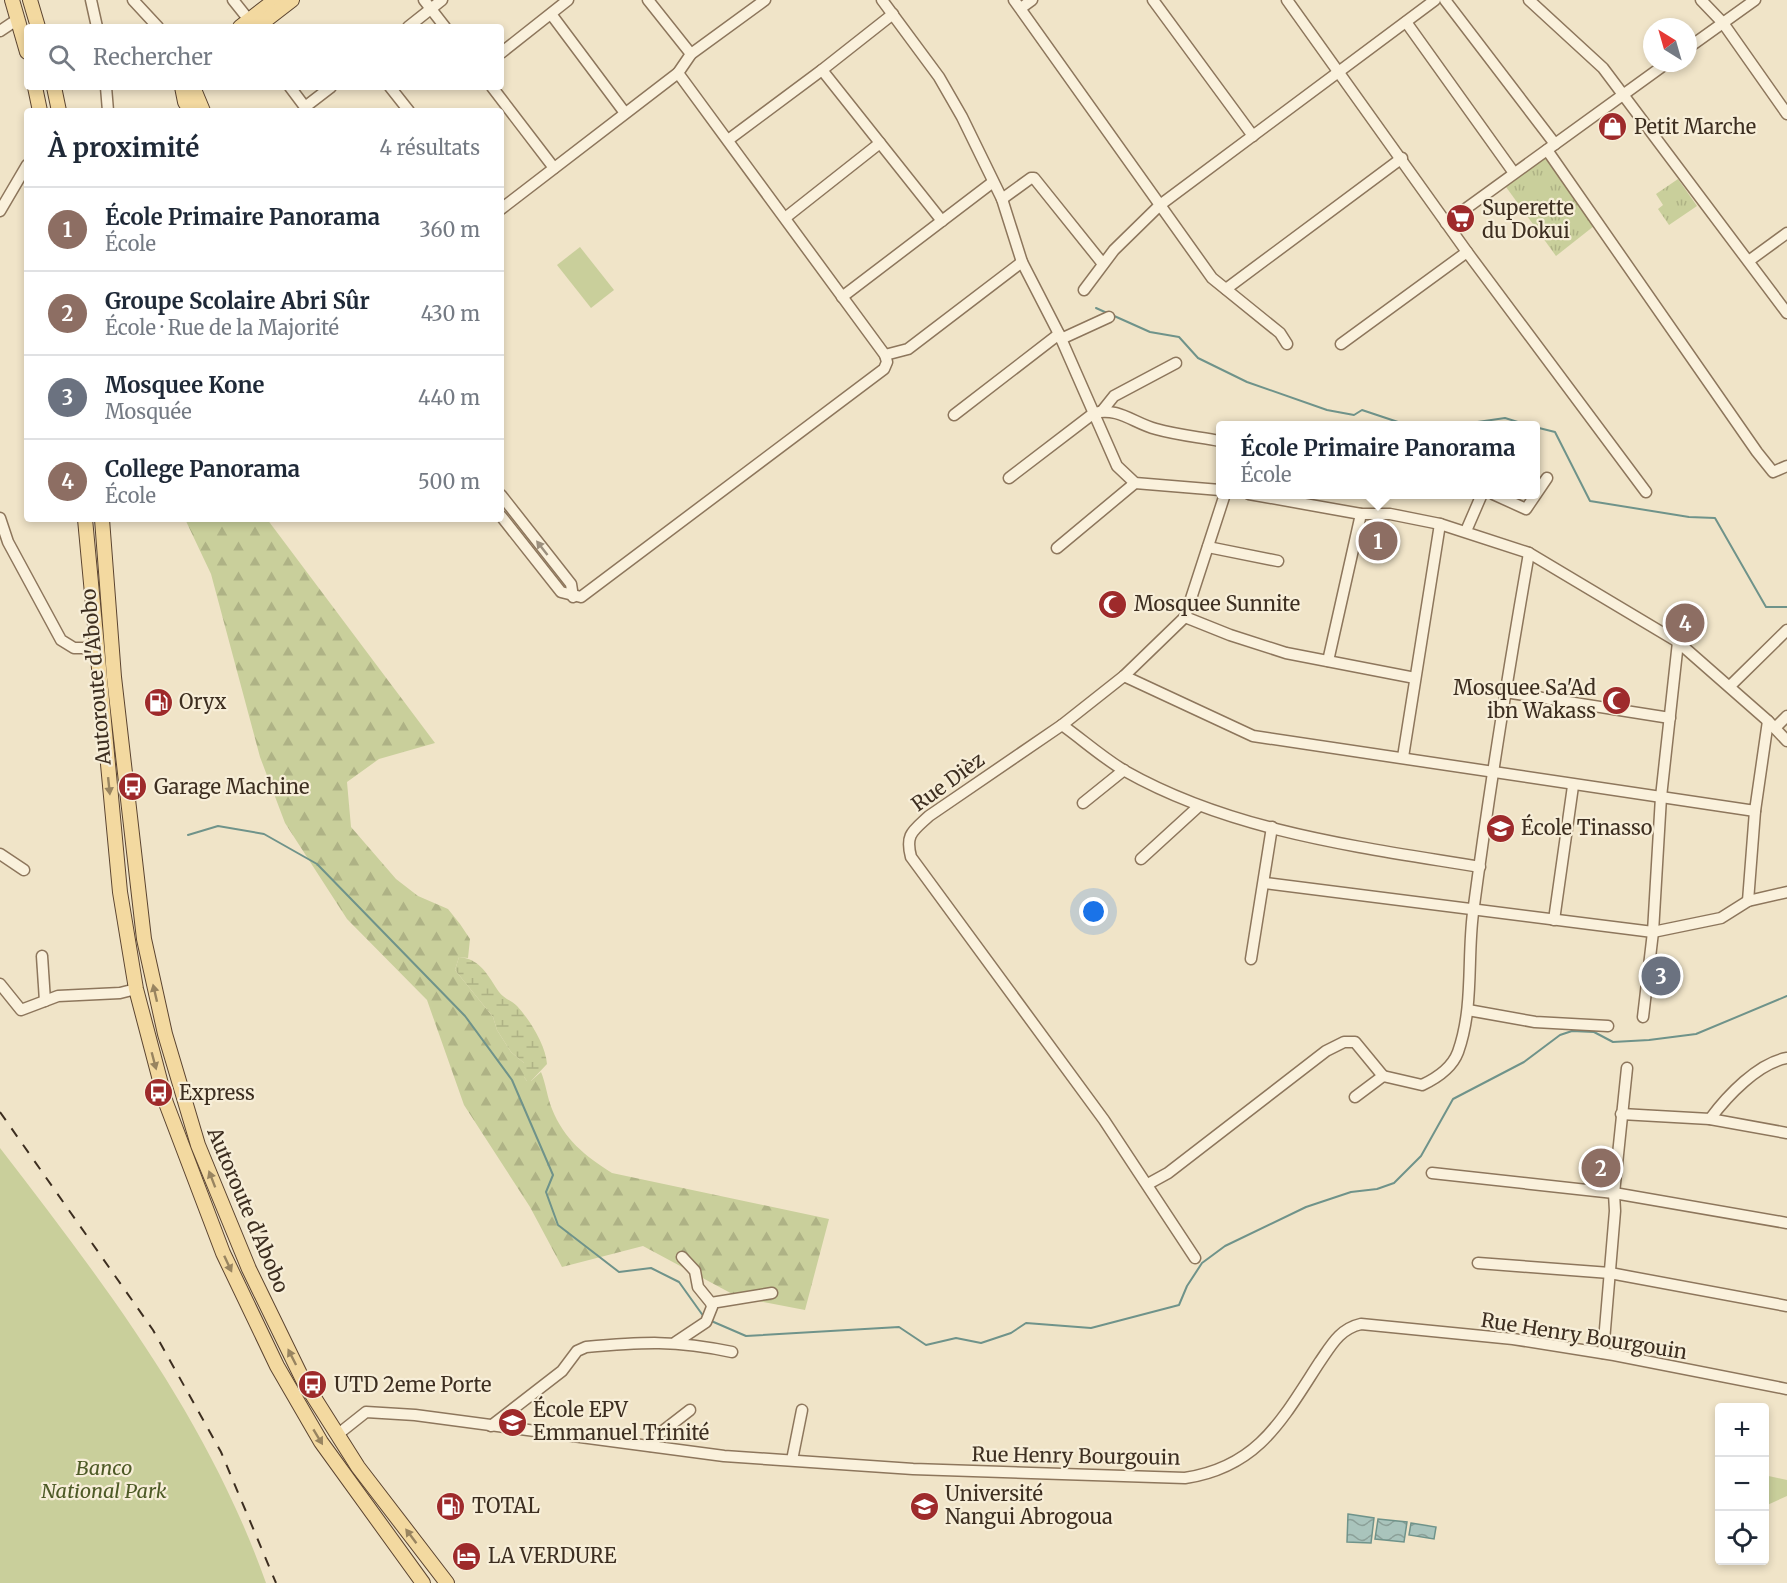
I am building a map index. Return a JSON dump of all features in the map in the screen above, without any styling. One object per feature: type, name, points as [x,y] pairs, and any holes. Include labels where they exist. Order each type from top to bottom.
[{"type":"main road","points":[[12,0],[24,41]]},
{"type":"main road","points":[[30,0],[38,24]]},
{"type":"main road","points":[[250,24],[275,0]]},
{"type":"main road","points":[[251,24],[292,0]]},
{"type":"main road","points":[[36,90],[39,108]]},
{"type":"main road","points":[[55,90],[58,108]]},
{"type":"main road","points":[[183,90],[189,108]]},
{"type":"main road","points":[[194,90],[202,108]]},
{"type":"main road","points":[[85,522],[95,648],[120,892],[136,989],[157,1073],[177,1137],[234,1278],[277,1366],[321,1442],[421,1582]]},
{"type":"main road","name":"Autoroute d'Abobo","points":[[102,522],[114,677],[144,939],[165,1034],[198,1145],[228,1221],[303,1380],[337,1435],[447,1583]]},
{"type":"street","points":[[93,0],[97,24]]},
{"type":"street","points":[[133,0],[155,24]]},
{"type":"street","points":[[233,0],[248,24]]},
{"type":"street","points":[[411,24],[428,4],[442,0]]},
{"type":"street","points":[[504,51],[568,0]]},
{"type":"street","points":[[648,0],[691,54]]},
{"type":"street","points":[[504,206],[678,73],[691,54],[765,0]]},
{"type":"street","points":[[882,0],[939,77],[956,107],[1002,199],[1022,262],[1098,412],[1118,466],[1135,483],[1216,490]]},
{"type":"street","points":[[1032,0],[1017,4],[1212,278],[1280,333],[1287,344]]},
{"type":"street","points":[[1153,0],[1253,136]]},
{"type":"street","points":[[1287,0],[1467,252],[1646,492]]},
{"type":"street","points":[[1084,290],[1125,238],[1160,205],[1435,0]]},
{"type":"street","points":[[1445,0],[1551,147],[1756,452],[1773,472],[1787,466]]},
{"type":"street","points":[[1528,0],[1590,55],[1624,93],[1750,260],[1787,313]]},
{"type":"street","points":[[1701,0],[1723,23],[1787,114]]},
{"type":"street","points":[[1697,42],[1755,0]]},
{"type":"street","points":[[428,4],[443,24]]},
{"type":"street","points":[[550,14],[625,113]]},
{"type":"street","points":[[728,140],[893,14]]},
{"type":"street","points":[[0,31],[18,19]]},
{"type":"street","points":[[1406,22],[1514,174]]},
{"type":"street","points":[[822,69],[942,221]]},
{"type":"street","points":[[1446,223],[1654,72]]},
{"type":"street","points":[[504,520],[561,592],[573,597],[581,597],[591,592],[884,369],[887,362],[885,355],[678,73]]},
{"type":"street","points":[[106,90],[108,108]]},
{"type":"street","points":[[292,90],[305,108]]},
{"type":"street","points":[[307,108],[328,90]]},
{"type":"street","points":[[392,90],[407,108]]},
{"type":"street","points":[[494,90],[554,168]]},
{"type":"street","points":[[785,218],[880,143]]},
{"type":"street","points":[[1226,289],[1402,158]]},
{"type":"street","points":[[0,211],[24,170]]},
{"type":"street","points":[[1002,199],[1034,178],[1103,264]]},
{"type":"street","points":[[842,297],[993,182]]},
{"type":"street","points":[[1750,260],[1787,233]]},
{"type":"street","points":[[1341,344],[1467,252]]},
{"type":"street","points":[[885,355],[908,349],[1022,262]]},
{"type":"street","points":[[954,415],[1060,336],[1109,317]]},
{"type":"street","points":[[1009,478],[1098,412],[1114,396],[1176,363]]},
{"type":"street","points":[[1098,412],[1124,414],[1153,429],[1216,440]]},
{"type":"street","points":[[1540,488],[1547,478]]},
{"type":"street","points":[[1057,548],[1135,483]]},
{"type":"street","points":[[504,499],[570,584],[573,597]]},
{"type":"street","name":"Rue Dièz","points":[[1148,1184],[911,857],[907,843],[912,831],[929,816],[1062,724],[1124,676],[1185,617],[1224,499]]},
{"type":"street","points":[[1273,499],[1361,514],[1390,514],[1440,524],[1529,553],[1678,642],[1772,724],[1787,741]]},
{"type":"street","points":[[1466,531],[1480,499]]},
{"type":"street","points":[[1502,499],[1526,509],[1533,499]]},
{"type":"street","points":[[1328,661],[1361,514]]},
{"type":"street","points":[[0,518],[4,542],[61,640],[74,648],[95,648]]},
{"type":"street","points":[[1403,757],[1440,524]]},
{"type":"street","points":[[1208,547],[1278,561]]},
{"type":"street","points":[[1195,1258],[1148,1184],[1168,1173],[1326,1050],[1344,1042],[1355,1042],[1383,1076],[1422,1085],[1447,1069],[1457,1054],[1468,1010],[1474,910],[1491,773],[1529,553]]},
{"type":"street","points":[[1185,617],[1241,639],[1286,653],[1415,678]]},
{"type":"street","points":[[1730,686],[1787,630]]},
{"type":"street","points":[[1643,1017],[1653,932],[1661,797],[1678,642]]},
{"type":"street","points":[[1124,676],[1253,736],[1403,757],[1573,786],[1755,811]]},
{"type":"street","points":[[1505,692],[1670,718]]},
{"type":"street","points":[[1772,724],[1787,716]]},
{"type":"street","points":[[1062,724],[1124,770],[1199,806],[1342,844],[1480,867]]},
{"type":"street","points":[[1748,901],[1755,811],[1772,724]]},
{"type":"street","points":[[1083,803],[1124,770]]},
{"type":"street","points":[[1554,920],[1573,786]]},
{"type":"street","points":[[1141,858],[1199,806]]},
{"type":"street","points":[[1251,959],[1265,883],[1272,827]]},
{"type":"street","points":[[0,854],[24,870]]},
{"type":"street","points":[[1265,883],[1653,932],[1721,918],[1748,901],[1787,892]]},
{"type":"street","points":[[42,956],[45,1001]]},
{"type":"street","points":[[0,984],[21,1010],[58,996],[120,993],[136,989]]},
{"type":"street","points":[[1468,1010],[1535,1022],[1608,1026]]},
{"type":"street","points":[[1710,1119],[1722,1102],[1761,1070],[1787,1058]]},
{"type":"street","points":[[1603,1353],[1615,1212],[1614,1193],[1627,1068]]},
{"type":"street","points":[[1355,1096],[1383,1076]]},
{"type":"street","points":[[1621,1113],[1710,1119],[1787,1133]]},
{"type":"street","points":[[1432,1173],[1614,1193],[1787,1222]]},
{"type":"street","points":[[682,1257],[695,1271],[698,1287],[711,1305]]},
{"type":"street","points":[[1478,1263],[1610,1273],[1787,1306]]},
{"type":"street","points":[[711,1305],[772,1293]]},
{"type":"street","points":[[676,1342],[706,1322],[711,1305]]},
{"type":"street","name":"Rue Henry Bourgouin","points":[[337,1435],[366,1412],[416,1415],[724,1456],[913,1469],[1185,1478],[1231,1464],[1245,1457],[1267,1439],[1342,1331],[1361,1324],[1513,1339],[1603,1353],[1787,1389]]},
{"type":"street","points":[[491,1426],[562,1371],[578,1352],[586,1347],[627,1342],[676,1342],[732,1352]]},
{"type":"street","points":[[651,1446],[659,1434],[690,1410]]},
{"type":"street","points":[[792,1460],[802,1410]]},
{"type":"green space","points":[[1545,158],[1594,226],[1556,256],[1506,187]]},
{"type":"green space","points":[[1678,179],[1697,206],[1669,225],[1658,209],[1663,205],[1656,194]]},
{"type":"green space","points":[[580,247],[614,290],[591,308],[557,265]]},
{"type":"green space","points":[[186,522],[269,522],[435,743],[379,759],[347,782],[351,827],[396,879],[418,896],[448,909],[460,924],[470,939],[468,958],[459,957],[455,970],[493,1017],[497,1030],[511,1052],[524,1063],[524,1077],[527,1081],[531,1081],[541,1072],[557,1120],[569,1138],[584,1153],[612,1173],[829,1219],[805,1310],[738,1297],[643,1246],[562,1267],[530,1207],[464,1105],[427,1000],[347,919],[285,823],[260,757],[211,574]]},
{"type":"green space","points":[[459,957],[473,961],[483,969],[501,994],[515,1004],[532,1026],[544,1049],[547,1064],[531,1081],[527,1081],[524,1077],[524,1063],[511,1052],[497,1030],[493,1017],[455,970]]},
{"type":"green space","name":"Banco National Park","points":[[0,1148],[78,1251],[151,1355],[214,1464],[242,1522],[266,1583],[0,1583]]},
{"type":"green space","points":[[1769,1476],[1787,1480],[1787,1496],[1769,1504]]},
{"type":"water","points":[[1348,1514],[1374,1518],[1371,1543],[1347,1542]]},
{"type":"water","points":[[1378,1519],[1407,1522],[1404,1542],[1375,1539]]},
{"type":"water","points":[[1411,1523],[1436,1527],[1434,1539],[1409,1535]]},
{"type":"waterway","points":[[1096,308],[1107,313]]},
{"type":"waterway","points":[[1112,315],[1150,332],[1179,337],[1198,358],[1247,382],[1327,410],[1354,415],[1362,410],[1395,421]]},
{"type":"waterway","points":[[1484,421],[1505,418],[1515,421]]},
{"type":"waterway","points":[[1540,428],[1555,432],[1590,501],[1689,517],[1715,518],[1766,607],[1787,607]]},
{"type":"waterway","points":[[188,835],[218,826],[264,834],[317,864],[465,1016],[512,1080],[553,1175],[546,1192],[558,1225],[619,1272],[651,1268],[679,1282],[704,1317]]},
{"type":"waterway","points":[[709,1320],[746,1336],[899,1327],[926,1345],[956,1338],[981,1343],[1011,1333],[1026,1323],[1091,1328],[1179,1305],[1187,1286],[1202,1263],[1225,1246],[1306,1207],[1351,1192],[1377,1189],[1394,1183],[1421,1156],[1453,1099],[1524,1062],[1560,1035],[1572,1031],[1594,1032],[1613,1042],[1696,1034],[1787,996]]},
{"type":"railway","points":[[0,1112],[153,1330],[221,1452],[276,1583]]},
{"type":"place","name":"Petit Marche","points":[[1613,127]]},
{"type":"place","name":"Superette du Dokui","points":[[1461,219]]},
{"type":"place","name":"École Primaire Panorama","points":[[1378,541]]},
{"type":"place","name":"Mosquee Sunnite","points":[[1113,604]]},
{"type":"place","name":"College Panorama","points":[[1685,623]]},
{"type":"place","name":"Mosquee Sa'Ad ibn Wakass","points":[[1617,700]]},
{"type":"place","name":"Oryx","points":[[158,702]]},
{"type":"place","name":"Garage Machine","points":[[133,787]]},
{"type":"place","name":"École Tinasso","points":[[1500,828]]},
{"type":"place","name":"Mosquee Kone","points":[[1661,976]]},
{"type":"place","name":"Express","points":[[158,1093]]},
{"type":"place","name":"Groupe Scolaire Abri Sûr","points":[[1601,1168]]},
{"type":"place","name":"UTD 2eme Porte","points":[[313,1385]]},
{"type":"place","name":"École EPV Emmanuel Trinité","points":[[512,1422]]},
{"type":"place","name":"TOTAL","points":[[451,1506]]},
{"type":"place","name":"Université Nangui Abrogoua","points":[[924,1506]]},
{"type":"place","name":"LA VERDURE","points":[[467,1556]]}]
